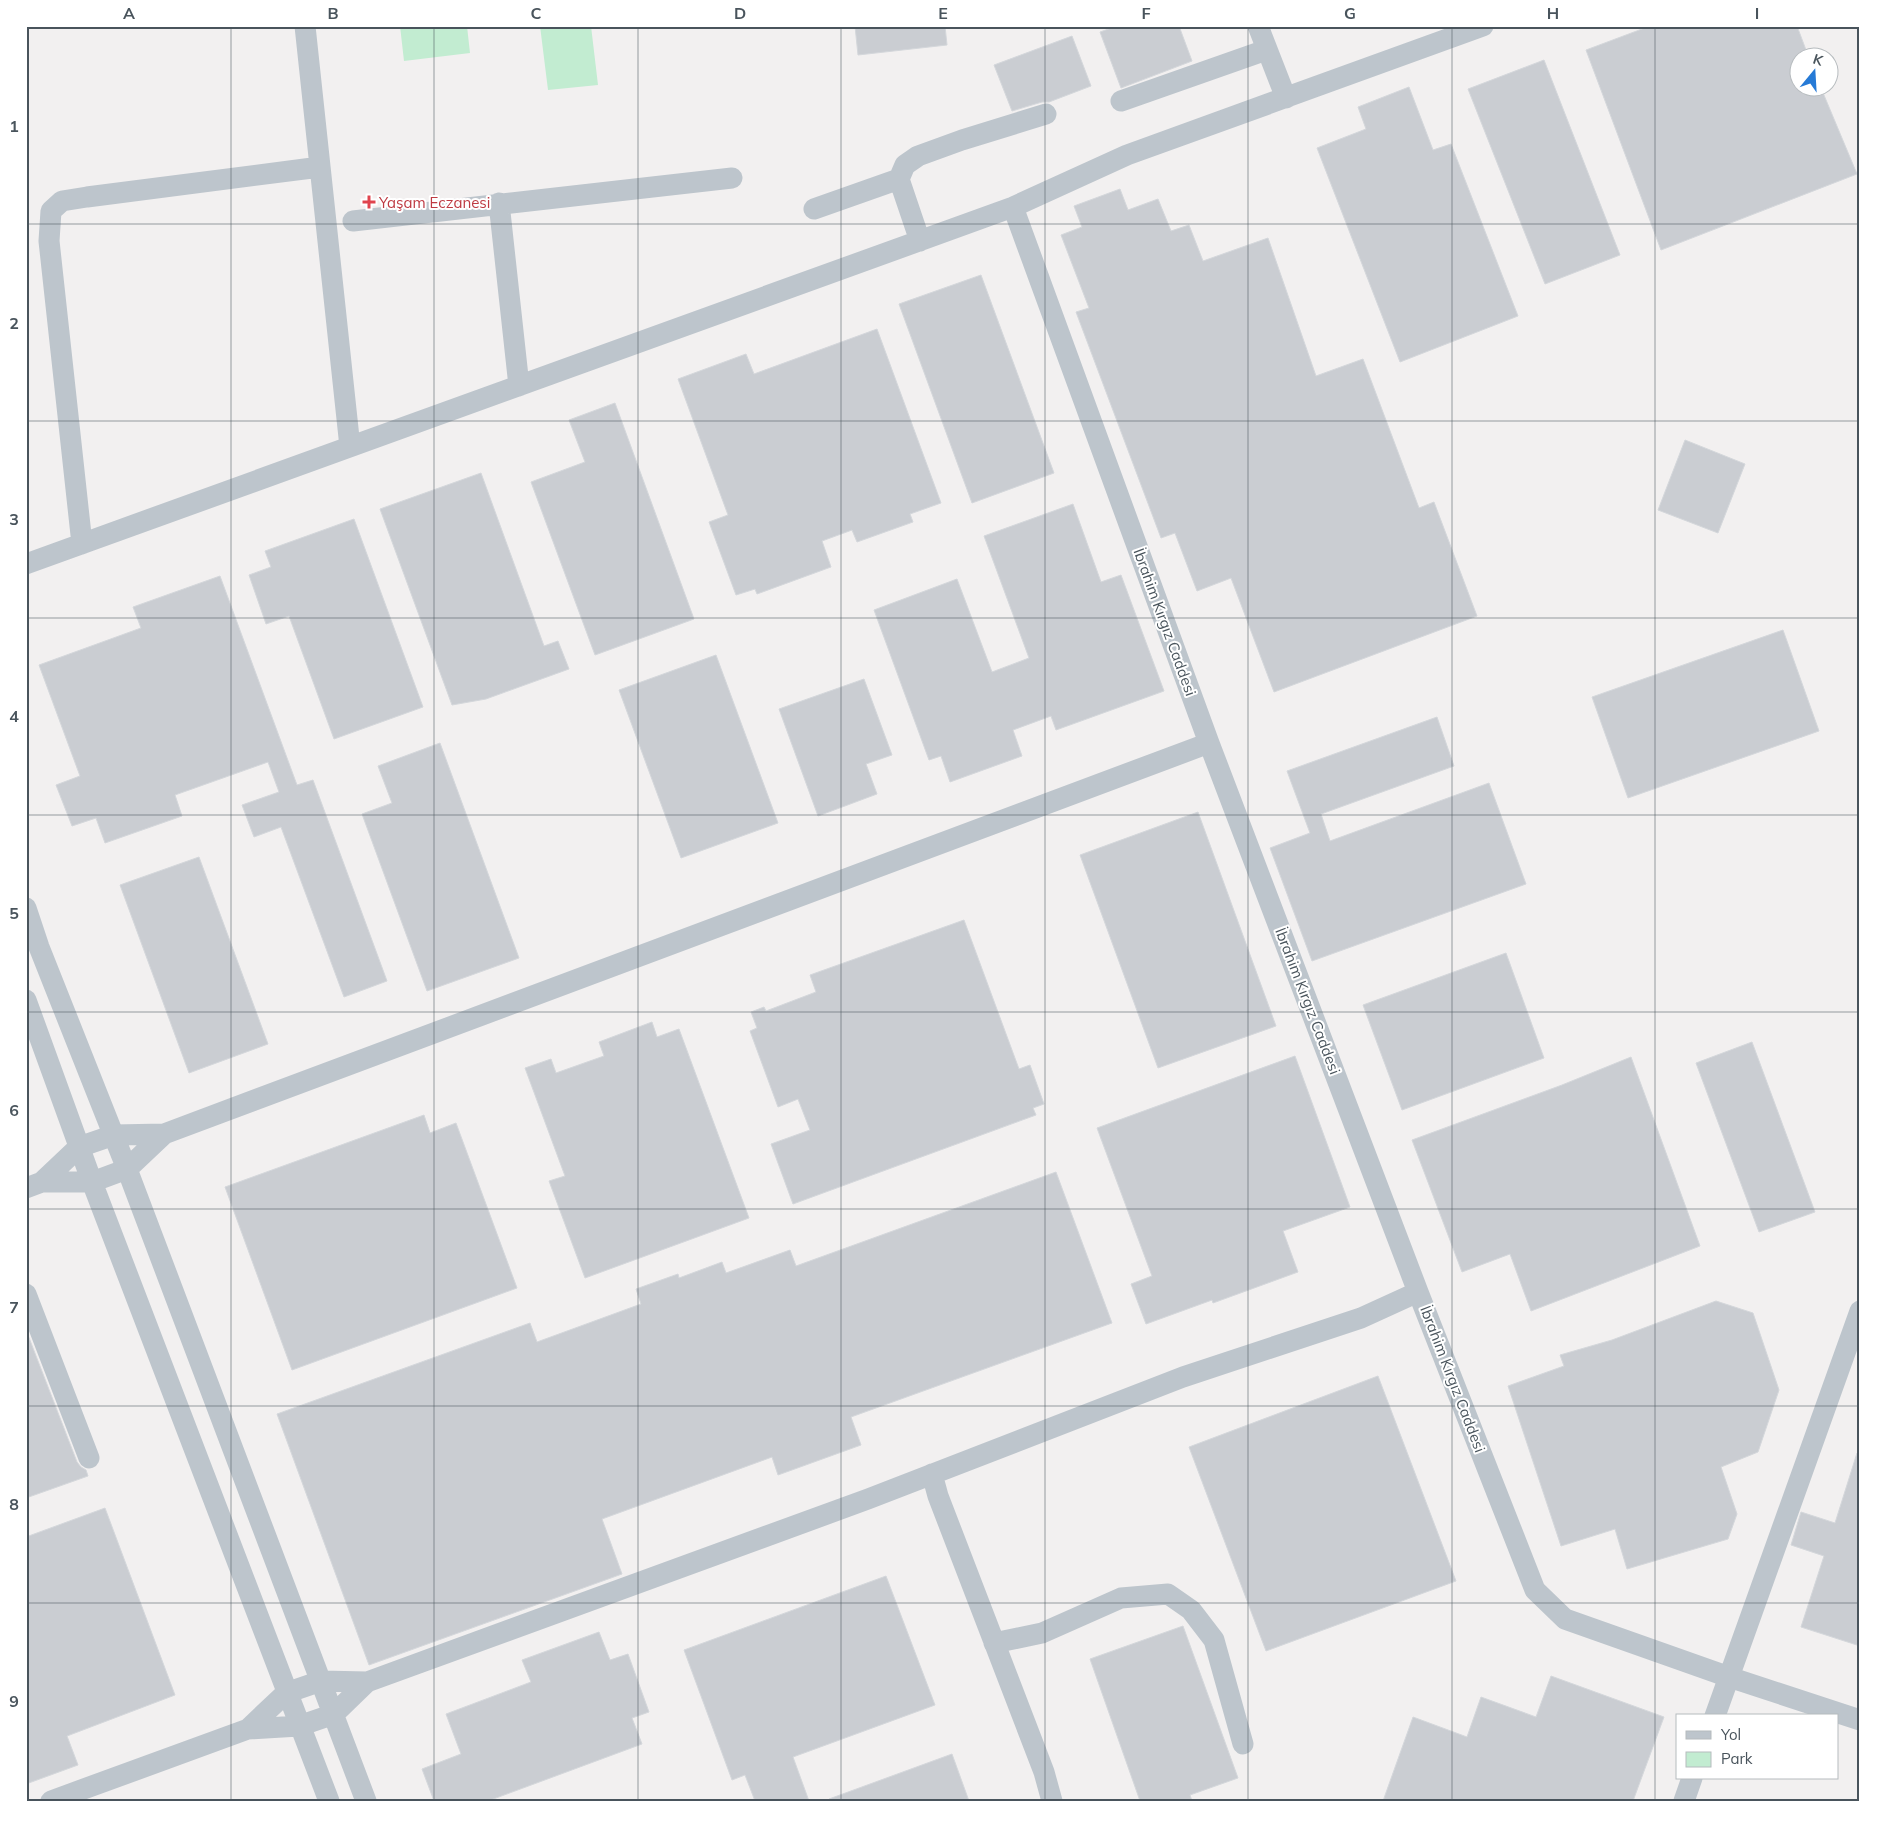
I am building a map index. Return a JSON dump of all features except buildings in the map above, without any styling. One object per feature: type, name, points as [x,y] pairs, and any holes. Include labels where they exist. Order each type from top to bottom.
[{"type":"street","points":[[305,26],[350,447]]},
{"type":"street","points":[[1258,26],[1286,98]]},
{"type":"street","points":[[26,564],[1013,207],[1127,156],[1483,26]]},
{"type":"street","points":[[1121,101],[1266,50]]},
{"type":"street","points":[[920,241],[899,179],[904,166],[918,156],[1046,114]]},
{"type":"street","points":[[82,544],[49,241],[51,211],[62,201],[320,167]]},
{"type":"street","points":[[353,221],[732,178]]},
{"type":"street","points":[[814,209],[899,179]]},
{"type":"street","points":[[499,203],[519,386]]},
{"type":"street","name":"İbrahim Kırgız Caddesi","points":[[1013,207],[1209,743],[1418,1292],[1535,1590],[1565,1619],[1729,1677],[1860,1720]]},
{"type":"street","points":[[34,1185],[79,1146],[114,1135],[164,1134],[1209,743]]},
{"type":"street","points":[[26,908],[127,1169],[366,1801]]},
{"type":"street","points":[[26,1000],[92,1182],[286,1693],[329,1801]]},
{"type":"street","points":[[34,1185],[92,1182],[127,1169],[164,1134]]},
{"type":"street","points":[[248,1729],[286,1693],[321,1681],[367,1682],[932,1474],[1183,1378],[1361,1318],[1418,1292]]},
{"type":"street","points":[[26,1294],[89,1458]]},
{"type":"street","points":[[1716,1714],[1860,1311]]},
{"type":"street","points":[[932,1474],[938,1496],[1044,1772],[1052,1801]]},
{"type":"street","points":[[994,1643],[1042,1633],[1121,1598],[1168,1594],[1191,1610],[1214,1640],[1243,1744]]},
{"type":"street","points":[[51,1801],[248,1729],[299,1726],[334,1714],[367,1682]]},
{"type":"street","points":[[1684,1801],[1691,1780]]},
{"type":"green space","points":[[400,26],[467,26],[470,53],[404,61]]},
{"type":"green space","points":[[540,26],[591,26],[598,85],[548,90]]},
{"type":"place","name":"Yaşam Eczanesi","points":[[369,202]]}]
